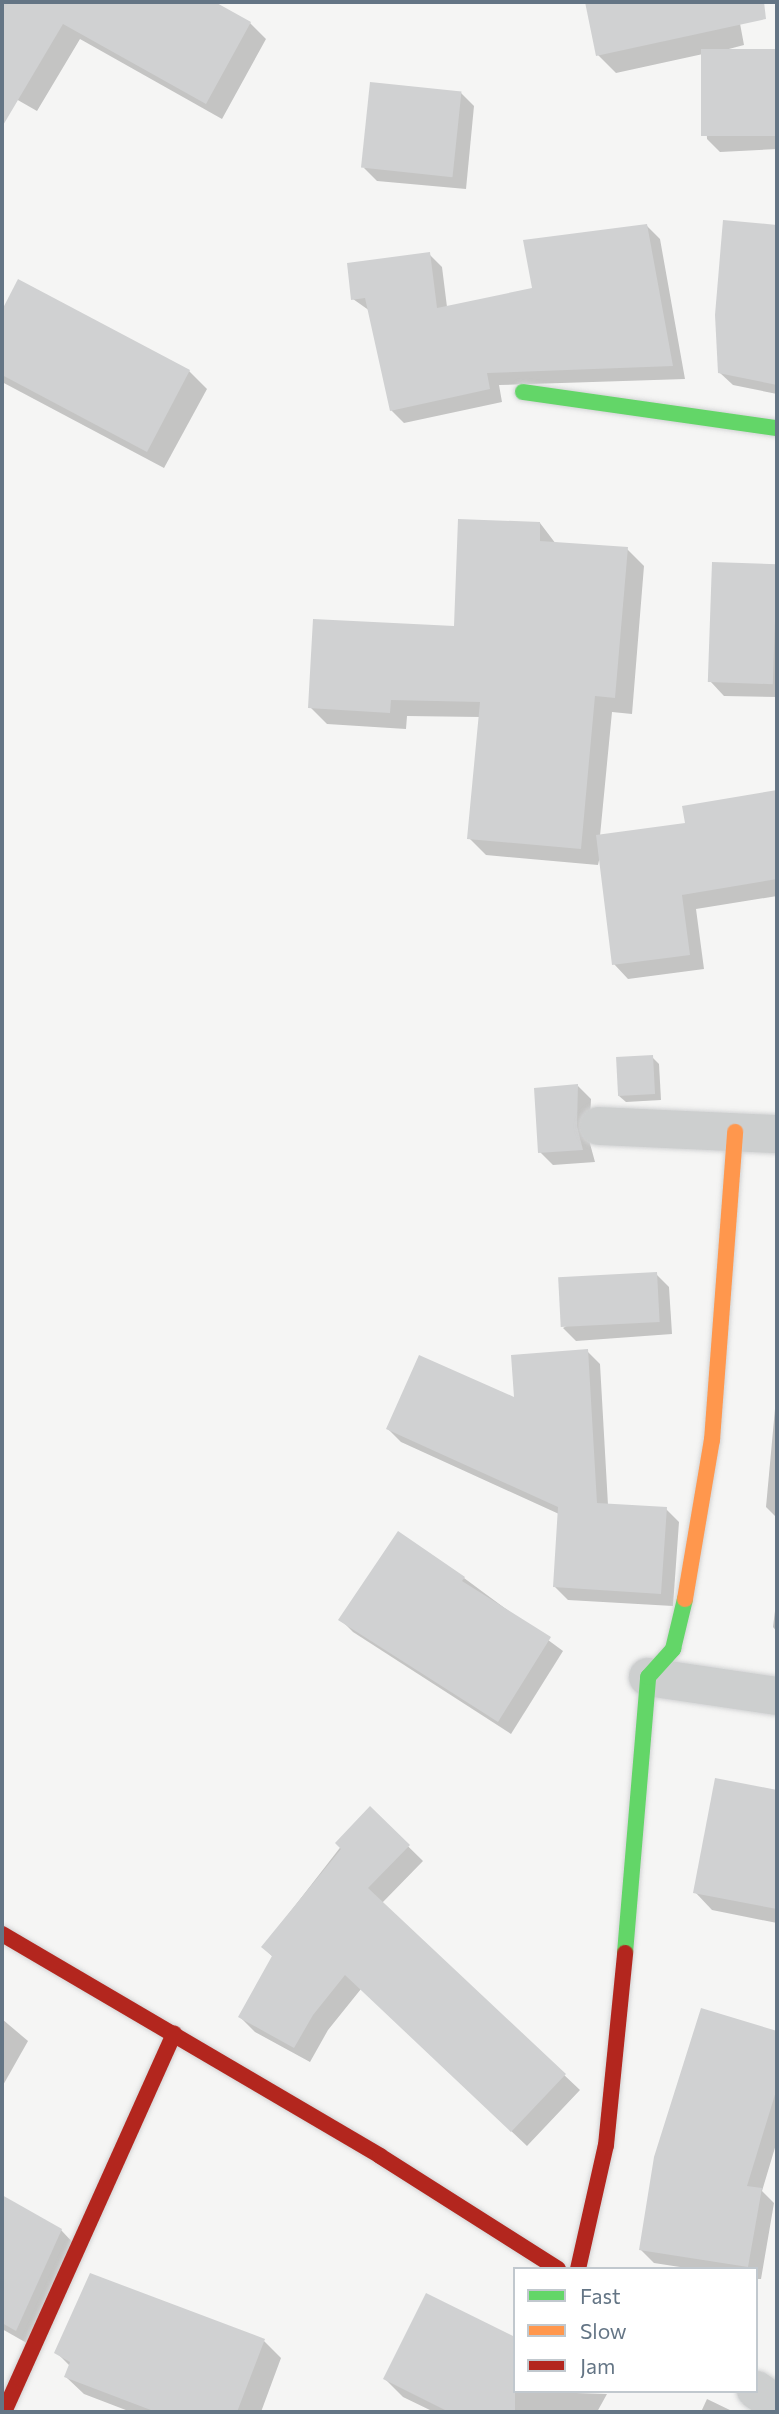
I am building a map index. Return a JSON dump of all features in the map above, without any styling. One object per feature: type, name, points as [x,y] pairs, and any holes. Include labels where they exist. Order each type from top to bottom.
[{"type":"street","points":[[523,392],[777,428]]},
{"type":"street","points":[[599,1126],[777,1134]]},
{"type":"street","points":[[578,2267],[606,2145],[618,2043],[630,1856],[648,1677],[673,1649],[694,1563],[712,1440],[735,1132]]},
{"type":"street","points":[[648,1677],[777,1696]]},
{"type":"street","points":[[2,1934],[380,2156],[555,2267]]},
{"type":"street","points":[[4,2412],[174,2034]]},
{"type":"street","points":[[758,2391],[777,2404]]},
{"type":"building","points":[[2,2],[215,2],[251,22],[206,104],[63,24],[2,127]]},
{"type":"building","points":[[585,2],[764,2],[766,19],[596,56]]},
{"type":"building","points":[[701,49],[777,49],[777,136],[701,136]]},
{"type":"building","points":[[370,82],[461,92],[453,177],[361,168]]},
{"type":"building","points":[[723,220],[777,225],[777,385],[718,373],[715,315]]},
{"type":"building","points":[[647,224],[673,366],[487,373],[490,389],[390,411],[365,298],[351,300],[347,263],[430,252],[437,308],[532,288],[523,240]]},
{"type":"building","points":[[18,279],[190,370],[147,452],[2,375],[2,310]]},
{"type":"building","points":[[458,519],[540,522],[540,541],[628,547],[615,698],[595,696],[581,849],[467,839],[480,702],[391,700],[390,713],[308,708],[313,619],[454,626]]},
{"type":"building","points":[[712,562],[777,564],[773,684],[708,682]]},
{"type":"building","points":[[777,790],[777,879],[682,895],[690,955],[612,965],[596,835],[685,823],[682,806]]},
{"type":"building","points":[[653,1055],[655,1094],[618,1096],[616,1057]]},
{"type":"building","points":[[578,1084],[577,1126],[583,1150],[538,1153],[534,1088]]},
{"type":"building","points":[[657,1272],[660,1322],[561,1327],[558,1277]]},
{"type":"building","points":[[588,1349],[597,1503],[667,1507],[661,1594],[553,1587],[558,1507],[386,1429],[419,1355],[514,1397],[511,1355]]},
{"type":"building","points":[[398,1531],[465,1577],[462,1581],[551,1637],[498,1722],[338,1620]]},
{"type":"building","points":[[715,1778],[777,1790],[777,1909],[693,1893]]},
{"type":"building","points":[[370,1806],[410,1845],[368,1888],[566,2074],[511,2132],[345,1975],[313,2015],[294,2048],[238,2017],[272,1956],[261,1947],[341,1849],[335,1843]]},
{"type":"building","points":[[701,2008],[777,2031],[777,2088],[747,2186],[762,2188],[748,2267],[639,2250],[654,2157]]},
{"type":"building","points":[[2,2195],[62,2229],[16,2331],[2,2323]]},
{"type":"building","points":[[90,2273],[265,2339],[237,2412],[156,2412],[64,2377],[70,2362],[54,2353]]},
{"type":"building","points":[[426,2293],[513,2336],[515,2412],[449,2412],[383,2379]]},
{"type":"traffic: fast","points":[[523,392],[777,428]]},
{"type":"traffic: fast","points":[[625,1953],[648,1677],[673,1649],[685,1599]]},
{"type":"traffic: slow","points":[[685,1599],[712,1440],[735,1132]]},
{"type":"traffic: jam","points":[[2,1934],[380,2156],[555,2267]]},
{"type":"traffic: jam","points":[[578,2267],[606,2145],[625,1953]]},
{"type":"traffic: jam","points":[[4,2412],[174,2033]]}]
